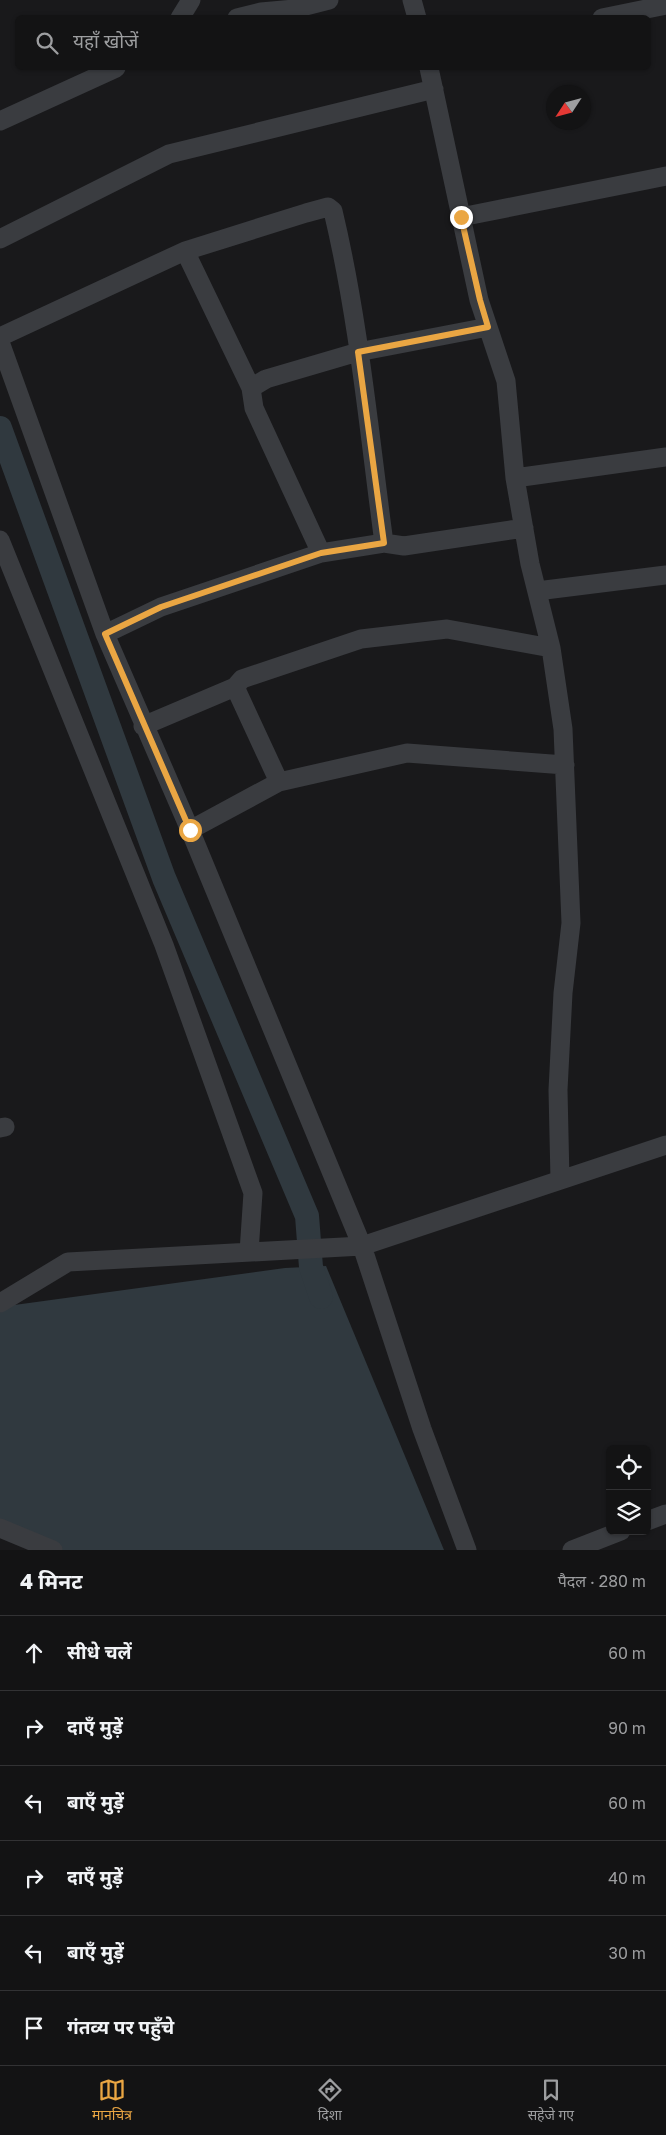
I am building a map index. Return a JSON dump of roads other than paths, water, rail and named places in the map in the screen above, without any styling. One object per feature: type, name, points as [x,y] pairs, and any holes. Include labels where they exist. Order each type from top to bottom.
[{"type":"street","points":[[182,15],[191,0]]},
{"type":"street","points":[[248,15],[294,9],[329,0]]},
{"type":"street","points":[[412,0],[416,15]]},
{"type":"street","points":[[617,15],[666,5]]},
{"type":"street","points":[[0,121],[112,70]]},
{"type":"street","points":[[429,70],[480,300],[506,381],[515,478],[537,591],[551,648],[563,728],[572,923],[563,994],[558,1090],[560,1180]]},
{"type":"street","points":[[0,238],[168,154],[434,89]]},
{"type":"street","points":[[461,217],[666,176]]},
{"type":"street","points":[[0,337],[186,251],[306,213],[328,208],[333,211],[338,234],[358,352],[384,543]]},
{"type":"street","points":[[186,251],[251,388],[254,408],[321,553]]},
{"type":"street","points":[[251,388],[266,379],[358,352],[488,327]]},
{"type":"street","points":[[0,342],[105,634],[143,726],[190,830],[361,1246],[422,1429],[467,1550]]},
{"type":"street","points":[[515,478],[666,457]]},
{"type":"street","points":[[105,634],[161,607],[321,553],[384,543],[404,546],[524,528]]},
{"type":"street","points":[[0,540],[164,945],[253,1193],[254,1252]]},
{"type":"street","points":[[537,591],[666,575]]},
{"type":"street","points":[[143,726],[234,687],[242,679],[362,640],[446,629],[551,648]]},
{"type":"street","points":[[234,687],[279,782]]},
{"type":"street","points":[[190,830],[279,782],[407,754],[565,765]]},
{"type":"street","points":[[0,1303],[68,1262],[361,1246],[666,1145]]},
{"type":"street","points":[[651,1520],[666,1514]]},
{"type":"street","points":[[0,1528],[53,1550]]},
{"type":"street","points":[[572,1550],[611,1535]]},
{"type":"waterway","points":[[0,428],[164,878],[307,1216],[311,1267],[321,1297]]}]
